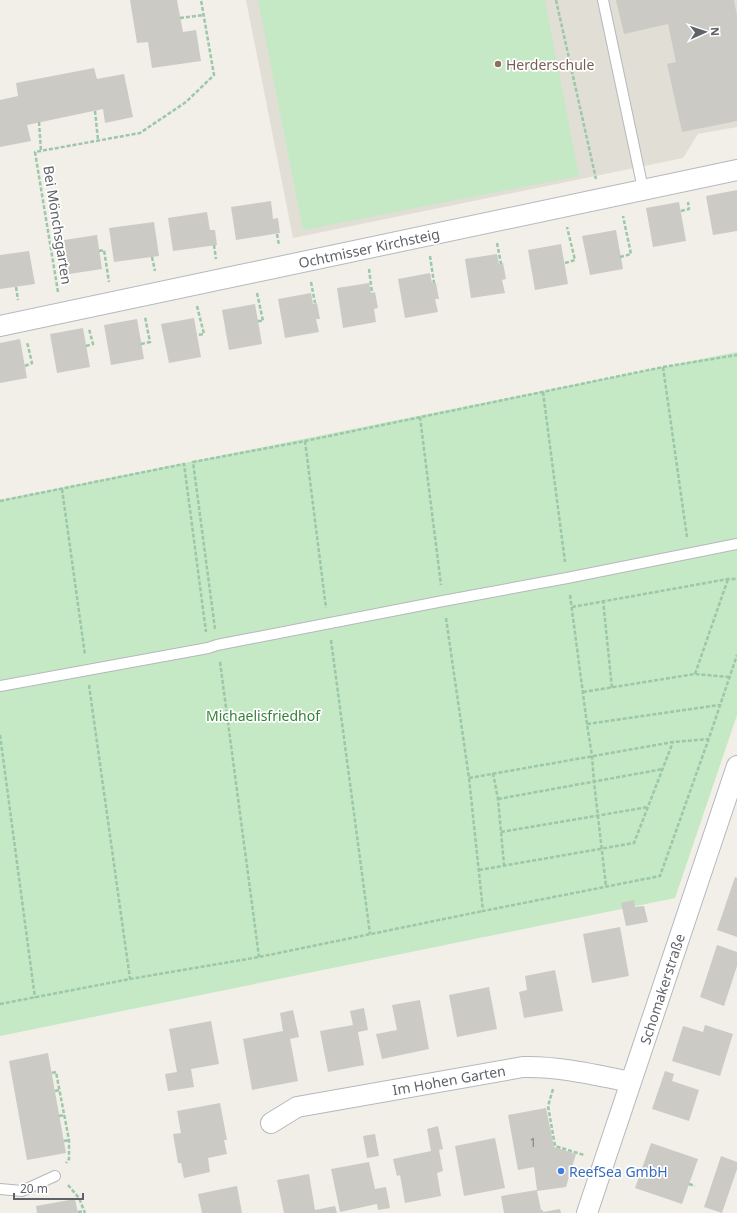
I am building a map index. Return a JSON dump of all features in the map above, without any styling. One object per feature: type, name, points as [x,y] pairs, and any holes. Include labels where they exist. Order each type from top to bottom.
[{"type":"street","name":"Ochtmisser Kirchsteig","points":[[0,326],[737,170]]},
{"type":"street","name":"Schomakerstraße","points":[[587,1213],[737,766]]},
{"type":"street","name":"Im Hohen Garten","points":[[270,1123],[297,1107],[523,1067],[559,1069],[631,1082]]},
{"type":"lane","points":[[604,0],[643,189]]},
{"type":"lane","points":[[0,686],[213,647],[443,600],[567,578],[737,544]]},
{"type":"lane","points":[[0,1189],[22,1191],[55,1176]]},
{"type":"path","name":"Bei Mönchsgarten","points":[[60,314],[59,296],[36,152],[140,133],[186,102],[214,75],[201,0]]},
{"type":"path","points":[[556,0],[610,196],[631,254],[620,257]]},
{"type":"path","points":[[180,18],[204,15]]},
{"type":"path","points":[[96,111],[98,140]]},
{"type":"path","points":[[39,122],[41,151]]},
{"type":"path","points":[[563,206],[574,260],[565,263]]},
{"type":"path","points":[[426,236],[434,283]]},
{"type":"path","points":[[99,251],[104,250],[113,302]]},
{"type":"path","points":[[252,273],[263,321],[258,321]]},
{"type":"path","points":[[192,286],[204,334],[197,335]]},
{"type":"path","points":[[140,297],[150,342],[142,344]]},
{"type":"path","points":[[23,321],[32,363],[25,366]]},
{"type":"path","points":[[213,647],[193,462],[305,441],[663,367],[737,355]]},
{"type":"path","points":[[663,367],[690,553]]},
{"type":"path","points":[[543,392],[592,756],[606,886]]},
{"type":"path","points":[[420,417],[443,600],[480,870],[483,911]]},
{"type":"path","points":[[305,441],[370,934]]},
{"type":"path","points":[[0,501],[184,464],[259,957]]},
{"type":"path","points":[[62,489],[130,978]]},
{"type":"path","points":[[572,607],[603,600],[728,579],[737,579]]},
{"type":"path","points":[[695,674],[728,579]]},
{"type":"path","points":[[603,600],[612,688]]},
{"type":"path","points":[[0,1004],[130,978],[259,957],[660,876],[737,655]]},
{"type":"path","points":[[583,692],[695,674],[729,677]]},
{"type":"path","points":[[587,724],[720,705]]},
{"type":"path","points":[[0,736],[34,998]]},
{"type":"path","points":[[468,778],[673,742],[709,738]]},
{"type":"path","points":[[480,870],[634,844],[673,742]]},
{"type":"path","points":[[498,799],[663,769]]},
{"type":"path","points":[[493,773],[498,799],[504,865]]},
{"type":"path","points":[[501,832],[648,807]]},
{"type":"path","points":[[559,1069],[548,1106],[555,1146],[584,1155]]},
{"type":"path","points":[[52,1073],[56,1072],[69,1140],[70,1159]]},
{"type":"path","points":[[55,1091],[59,1090]]},
{"type":"path","points":[[60,1116],[64,1115]]},
{"type":"path","points":[[64,1141],[69,1140]]},
{"type":"path","points":[[55,1176],[67,1184],[79,1198],[85,1212],[78,1212]]},
{"type":"path","points":[[689,1184],[695,1186]]},
{"type":"shaded area","name":"Herderschule","points":[[246,0],[737,0],[737,127],[698,134],[683,158],[293,238]]},
{"type":"green space","name":"Herderschule","points":[[258,0],[545,0],[579,176],[303,230]]},
{"type":"green space","name":"Michaelisfriedhof","points":[[737,352],[737,715],[675,898],[0,1036],[0,500]]},
{"type":"building","points":[[130,0],[177,0],[183,32],[196,30],[201,61],[152,68],[148,42],[137,43]]},
{"type":"building","points":[[616,0],[734,0],[737,16],[737,121],[682,132],[667,64],[676,62],[668,24],[624,34]]},
{"type":"building","points":[[94,68],[97,79],[124,74],[133,117],[105,123],[103,109],[27,125],[31,141],[0,147],[0,100],[18,96],[16,83]]},
{"type":"building","points":[[737,190],[737,231],[713,235],[706,196]]},
{"type":"building","points":[[271,201],[273,219],[278,218],[280,233],[236,240],[231,207]]},
{"type":"building","points":[[679,202],[686,241],[653,247],[646,208]]},
{"type":"building","points":[[207,212],[210,230],[215,230],[217,245],[173,251],[168,218]]},
{"type":"building","points":[[154,222],[159,256],[114,262],[109,228]]},
{"type":"building","points":[[616,230],[623,269],[590,275],[582,236]]},
{"type":"building","points":[[97,235],[102,269],[69,274],[64,240]]},
{"type":"building","points":[[561,244],[568,284],[535,290],[528,250]]},
{"type":"building","points":[[29,251],[35,284],[0,289],[0,255]]},
{"type":"building","points":[[497,254],[499,264],[503,263],[506,279],[502,280],[505,293],[471,298],[465,259]]},
{"type":"building","points":[[430,273],[432,283],[436,283],[439,299],[435,299],[438,312],[405,318],[398,279]]},
{"type":"building","points":[[369,283],[371,293],[375,292],[378,308],[374,309],[376,322],[343,328],[337,288]]},
{"type":"building","points":[[311,293],[313,304],[317,303],[320,319],[316,319],[319,332],[285,338],[278,299]]},
{"type":"building","points":[[255,304],[262,344],[229,350],[222,310]]},
{"type":"building","points":[[194,318],[201,357],[169,363],[161,324]]},
{"type":"building","points":[[137,319],[144,359],[111,365],[104,325]]},
{"type":"building","points":[[83,328],[90,367],[57,373],[50,334]]},
{"type":"building","points":[[20,339],[27,378],[0,383],[0,343]]},
{"type":"building","points":[[735,877],[737,878],[737,937],[717,930]]},
{"type":"building","points":[[634,900],[635,907],[644,906],[648,922],[626,926],[621,903]]},
{"type":"building","points":[[620,927],[629,976],[592,983],[583,934]]},
{"type":"building","points":[[717,945],[737,952],[737,966],[724,1006],[700,997]]},
{"type":"building","points":[[555,970],[563,1011],[524,1018],[519,992],[527,990],[525,976]]},
{"type":"building","points":[[489,987],[497,1029],[457,1037],[449,995]]},
{"type":"building","points":[[420,1000],[429,1049],[382,1059],[376,1034],[397,1030],[392,1005]]},
{"type":"building","points":[[364,1008],[368,1030],[358,1032],[364,1065],[328,1072],[320,1031],[353,1025],[350,1011]]},
{"type":"building","points":[[293,1010],[299,1037],[290,1039],[298,1081],[252,1090],[243,1039],[283,1031],[280,1013]]},
{"type":"building","points":[[211,1021],[219,1064],[191,1069],[194,1087],[168,1091],[165,1074],[177,1072],[169,1029]]},
{"type":"building","points":[[705,1025],[733,1034],[720,1076],[672,1061],[683,1026],[703,1032]]},
{"type":"building","points":[[48,1053],[66,1153],[27,1160],[9,1061]]},
{"type":"building","points":[[665,1071],[674,1074],[672,1081],[699,1090],[689,1121],[652,1109]]},
{"type":"building","points":[[220,1103],[227,1140],[224,1140],[227,1154],[208,1158],[210,1172],[184,1178],[181,1163],[178,1163],[173,1134],[181,1133],[177,1111]]},
{"type":"building","points":[[546,1108],[554,1147],[576,1154],[566,1187],[537,1191],[541,1210],[543,1210],[543,1212],[560,1209],[561,1213],[504,1213],[501,1196],[537,1190],[534,1167],[518,1170],[508,1115]]},
{"type":"building","points":[[438,1126],[443,1149],[439,1150],[443,1171],[437,1173],[441,1196],[405,1203],[400,1175],[397,1176],[393,1159],[431,1151],[427,1129]]},
{"type":"building","points":[[375,1134],[379,1156],[367,1158],[363,1136]]},
{"type":"building","points":[[495,1138],[505,1188],[464,1196],[455,1146]]},
{"type":"building","points":[[651,1143],[698,1159],[682,1204],[635,1188]]},
{"type":"building","points":[[721,1156],[737,1162],[737,1169],[722,1213],[704,1207]]},
{"type":"building","points":[[369,1162],[375,1189],[386,1187],[390,1208],[378,1210],[377,1204],[340,1212],[331,1169]]},
{"type":"building","points":[[309,1174],[315,1210],[335,1206],[337,1213],[284,1213],[277,1180]]},
{"type":"building","points":[[237,1186],[242,1213],[202,1213],[198,1194]]},
{"type":"building","points":[[75,1199],[78,1213],[37,1213],[36,1206]]},
{"type":"place","name":"Herderschule","points":[[498,64]]},
{"type":"place","name":"ReefSea GmbH","points":[[561,1171]]}]
